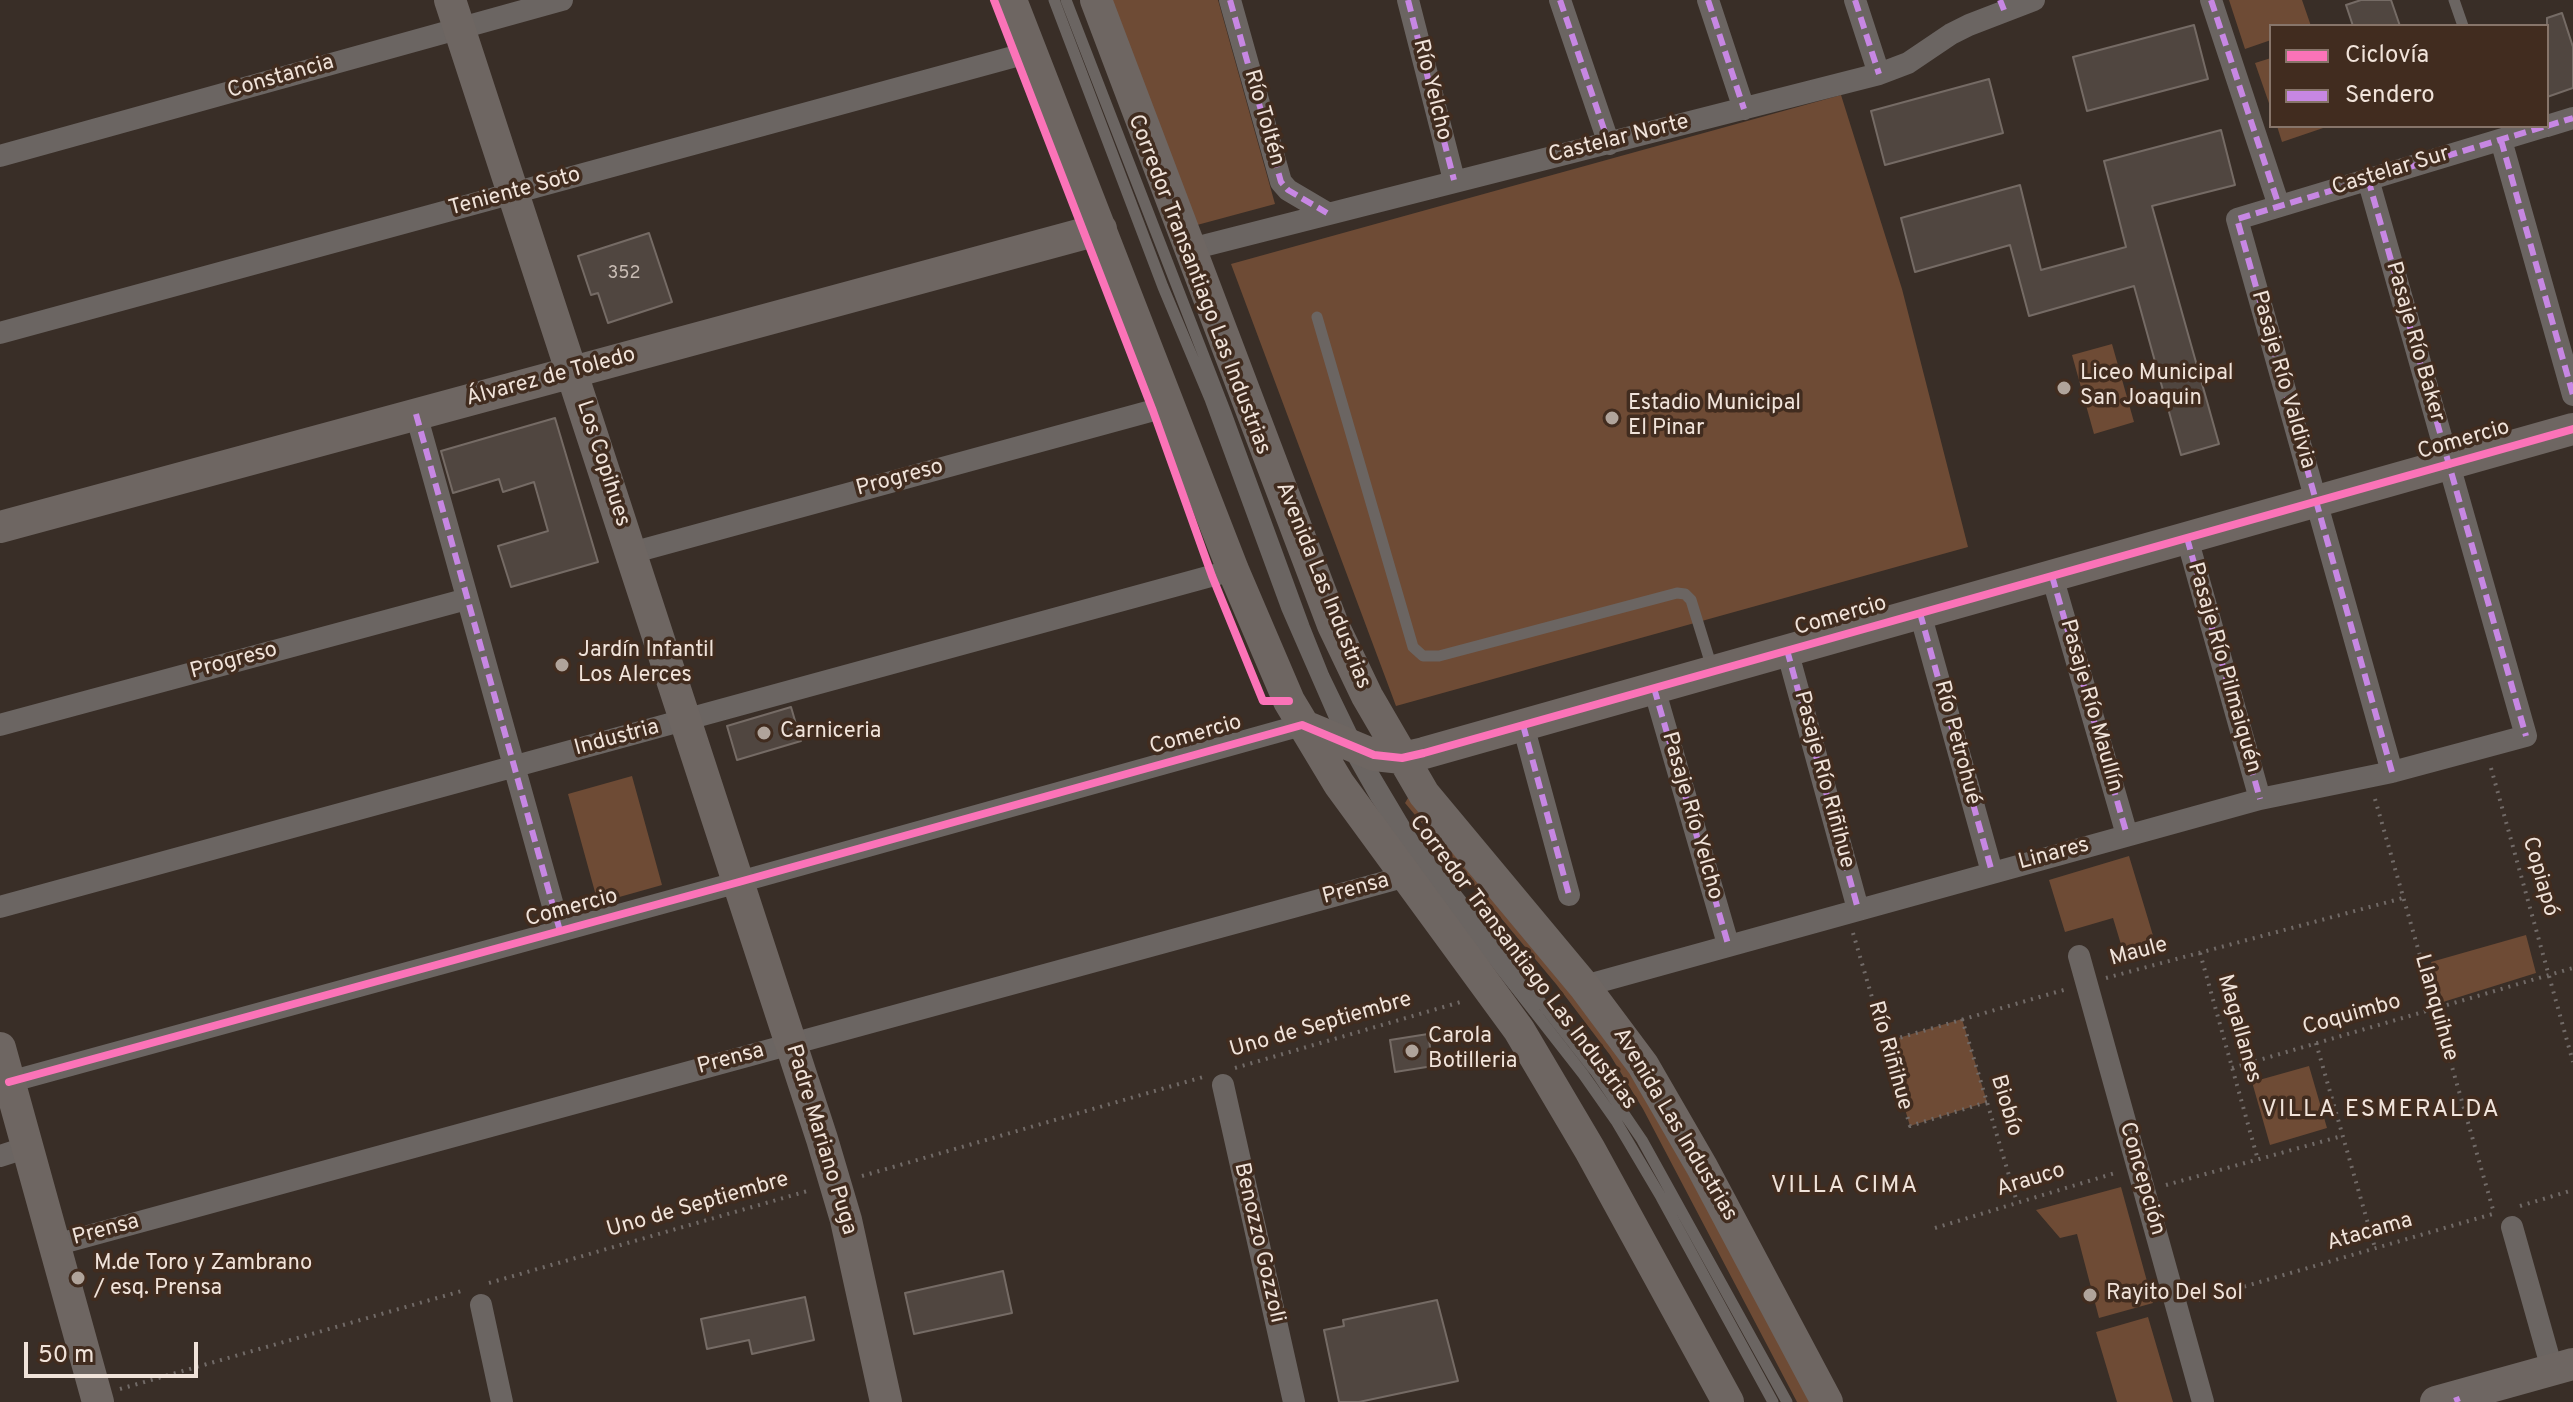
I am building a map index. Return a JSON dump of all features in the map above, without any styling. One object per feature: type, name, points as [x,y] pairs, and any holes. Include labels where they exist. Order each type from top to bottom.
[{"type":"street","name":"Constancia","points":[[0,156],[455,14],[562,0]]},
{"type":"street","points":[[1011,0],[1233,570],[1283,688],[1339,784],[1494,992],[1537,1058],[1728,1402]]},
{"type":"street","name":"Avenida Las Industrias","points":[[1096,0],[1333,625],[1367,696],[1402,758],[1439,812],[1584,986],[1650,1077],[1702,1167],[1827,1402]]},
{"type":"street","name":"Río Toltén","points":[[1230,0],[1281,182],[1288,190],[1327,213]]},
{"type":"street","name":"Río Yelcho","points":[[1408,0],[1454,180]]},
{"type":"street","points":[[1560,0],[1609,144]]},
{"type":"street","points":[[1708,0],[1744,109]]},
{"type":"street","points":[[1855,0],[1879,74]]},
{"type":"street","name":"Castelar Norte","points":[[1191,249],[1879,74],[1908,63],[2002,5],[2034,0]]},
{"type":"street","points":[[2211,0],[2279,206]]},
{"type":"street","name":"Los Copihues","points":[[455,14],[739,882]]},
{"type":"street","name":"Teniente Soto","points":[[0,333],[1031,52]]},
{"type":"street","name":"Castelar Sur","points":[[2549,125],[2573,118]]},
{"type":"street","name":"Castelar Sur","points":[[2237,219],[2368,179],[2498,133],[2532,128]]},
{"type":"street","points":[[2498,133],[2573,395]]},
{"type":"street","name":"Pasaje Río Baker","points":[[2368,179],[2526,736]]},
{"type":"street","name":"Pasaje Río Valdivia","points":[[2237,219],[2392,772]]},
{"type":"street","name":"Álvarez de Toledo","points":[[0,527],[1101,229]]},
{"type":"street","name":"Progreso","points":[[631,553],[1169,406]]},
{"type":"street","points":[[416,414],[560,931]]},
{"type":"street","name":"Comercio","points":[[9,1082],[1302,725],[1354,748],[1383,757],[1402,758],[2573,429]]},
{"type":"street","name":"Pasaje Río Pilmaiquén","points":[[2187,538],[2260,799]]},
{"type":"street","name":"Industria","points":[[0,907],[1233,570]]},
{"type":"street","name":"Pasaje Río Maullín","points":[[2052,576],[2127,835]]},
{"type":"street","name":"Progreso","points":[[0,725],[467,599]]},
{"type":"street","name":"Río Petrohué","points":[[1920,613],[1992,872]]},
{"type":"street","name":"Pasaje Río Riñihue","points":[[1787,650],[1858,909]]},
{"type":"street","name":"Pasaje Río Yelcho","points":[[1654,688],[1728,944]]},
{"type":"street","points":[[1523,725],[1569,895]]},
{"type":"street","name":"Linares","points":[[1584,986],[2260,799],[2392,772],[2526,736]]},
{"type":"street","name":"Prensa","points":[[55,1245],[1407,876]]},
{"type":"street","name":"Padre Mariano Puga","points":[[739,882],[836,1183],[886,1402]]},
{"type":"street","name":"Concepción","points":[[2079,956],[2203,1402]]},
{"type":"street","points":[[0,1048],[9,1082],[14,1152],[55,1245],[97,1399]]},
{"type":"street","name":"Benozzo Gozzoli","points":[[1221,1077],[1294,1402]]},
{"type":"street","points":[[2450,1400],[2563,1366],[2503,1220]]},
{"type":"street","points":[[481,1305],[502,1402]]},
{"type":"lane","name":"Corredor Transantiago Las Industrias","points":[[1054,0],[1320,690],[1412,838],[1573,1042],[1633,1126],[1666,1180],[1787,1402]]},
{"type":"lane","name":"Corredor Transantiago Las Industrias","points":[[1066,0],[1226,413],[1304,626],[1376,798],[1421,867],[1583,1074],[1616,1121],[1773,1402]]},
{"type":"lane","points":[[2454,0],[2462,24]]},
{"type":"lane","points":[[1317,317],[1413,647],[1423,656],[1439,656],[1677,593],[1685,594],[1691,600],[1713,672]]},
{"type":"path","points":[[2316,1043],[2375,1248]]},
{"type":"path","points":[[2144,1191],[2343,1136]]},
{"type":"shaded area","points":[[1102,0],[1218,0],[1275,204],[1197,225]]},
{"type":"shaded area","points":[[2229,0],[2302,0],[2310,24],[2269,24],[2269,41],[2245,49]]},
{"type":"shaded area","points":[[2269,59],[2269,103],[2255,63]]},
{"type":"shaded area","name":"Estadio Municipal El Pinar","points":[[1841,95],[1902,289],[1968,547],[1396,706],[1231,264]]},
{"type":"shaded area","points":[[2278,128],[2323,128],[2282,142]]},
{"type":"shaded area","points":[[2112,344],[2134,422],[2094,434],[2072,355]]},
{"type":"shaded area","points":[[632,776],[662,885],[598,903],[568,794]]},
{"type":"shaded area","points":[[1411,793],[1613,1038],[1814,1402],[1797,1402],[1643,1109],[1610,1055],[1556,984],[1405,803]]},
{"type":"shaded area","points":[[2129,856],[2158,952],[2126,961],[2113,918],[2065,932],[2049,880]]},
{"type":"shaded area","points":[[2526,935],[2536,973],[2443,1002],[2431,962]]},
{"type":"shaded area","points":[[1962,1019],[1987,1102],[1910,1126],[1885,1042]]},
{"type":"shaded area","points":[[2309,1066],[2327,1128],[2270,1145],[2252,1082]]},
{"type":"shaded area","points":[[2121,1187],[2153,1303],[2099,1318],[2077,1234],[2060,1238],[2036,1210]]},
{"type":"shaded area","points":[[2148,1317],[2173,1402],[2117,1402],[2096,1332]]},
{"type":"building","points":[[2361,0],[2391,0],[2399,24],[2352,24],[2346,5]]},
{"type":"building","points":[[2562,13],[2573,47],[2573,88],[2549,96],[2549,24],[2547,18]]},
{"type":"building","points":[[2194,25],[2208,79],[2087,111],[2073,57]]},
{"type":"building","points":[[1989,79],[2003,133],[1885,165],[1871,111]]},
{"type":"building","points":[[2221,130],[2235,185],[2152,206],[2219,444],[2181,455],[2134,286],[2029,316],[2010,245],[1915,272],[1901,218],[2020,185],[2041,270],[2126,247],[2104,161]]},
{"type":"building","points":[[649,233],[672,302],[608,323],[598,293],[591,295],[578,256]]},
{"type":"building","points":[[555,418],[598,562],[511,587],[498,546],[548,531],[534,482],[503,492],[499,479],[453,493],[441,451]]},
{"type":"building","name":"Carniceria","points":[[791,707],[801,741],[737,760],[727,726]]},
{"type":"building","points":[[1428,1034],[1433,1066],[1395,1072],[1390,1040]]},
{"type":"building","points":[[1003,1271],[1012,1313],[914,1334],[905,1293]]},
{"type":"building","points":[[805,1297],[814,1340],[752,1354],[749,1340],[707,1349],[701,1319]]},
{"type":"building","points":[[1437,1300],[1458,1381],[1359,1402],[1339,1402],[1324,1330],[1344,1326],[1343,1320]]},
{"type":"marked path","points":[[1230,0],[1281,182],[1288,190],[1327,213]]},
{"type":"marked path","points":[[1408,0],[1454,180]]},
{"type":"marked path","points":[[1560,0],[1609,144]]},
{"type":"marked path","points":[[1708,0],[1744,109]]},
{"type":"marked path","points":[[1855,0],[1879,74]]},
{"type":"marked path","points":[[2000,0],[2004,10]]},
{"type":"marked path","points":[[2211,0],[2279,206]]},
{"type":"marked path","points":[[2549,125],[2573,118]]},
{"type":"marked path","points":[[2392,772],[2237,219],[2539,128]]},
{"type":"marked path","points":[[2501,140],[2573,395]]},
{"type":"marked path","points":[[2368,179],[2526,736]]},
{"type":"marked path","points":[[416,414],[560,931]]},
{"type":"marked path","points":[[2187,538],[2260,799]]},
{"type":"marked path","points":[[2052,576],[2127,835]]},
{"type":"marked path","points":[[1920,613],[1992,872]]},
{"type":"marked path","points":[[1787,650],[1858,909]]},
{"type":"marked path","points":[[1654,688],[1728,944]]},
{"type":"marked path","points":[[1523,725],[1569,895]]},
{"type":"marked path","points":[[2456,1397],[2458,1402]]},
{"type":"cycle path","points":[[994,0],[1153,411],[1212,576],[1263,701],[1289,701]]},
{"type":"cycle path","points":[[9,1082],[1302,725],[1374,755],[1402,758],[1424,753],[2573,429]]},
{"type":"place","name":"Liceo Municipal San Joaquin","points":[[2064,388]]},
{"type":"place","name":"Estadio Municipal El Pinar","points":[[1612,418]]},
{"type":"place","name":"Jardín Infantil Los Alerces","points":[[562,665]]},
{"type":"place","name":"Carniceria","points":[[764,733]]},
{"type":"place","name":"Carola Botilleria","points":[[1412,1051]]},
{"type":"place","name":"M.de Toro y Zambrano / esq. Prensa","points":[[78,1278]]},
{"type":"place","name":"Rayito Del Sol","points":[[2090,1295]]},
{"type":"district","name":"VILLA ESMERALDA","points":[[2381,1111]]},
{"type":"district","name":"VILLA CIMA","points":[[1845,1187]]}]
